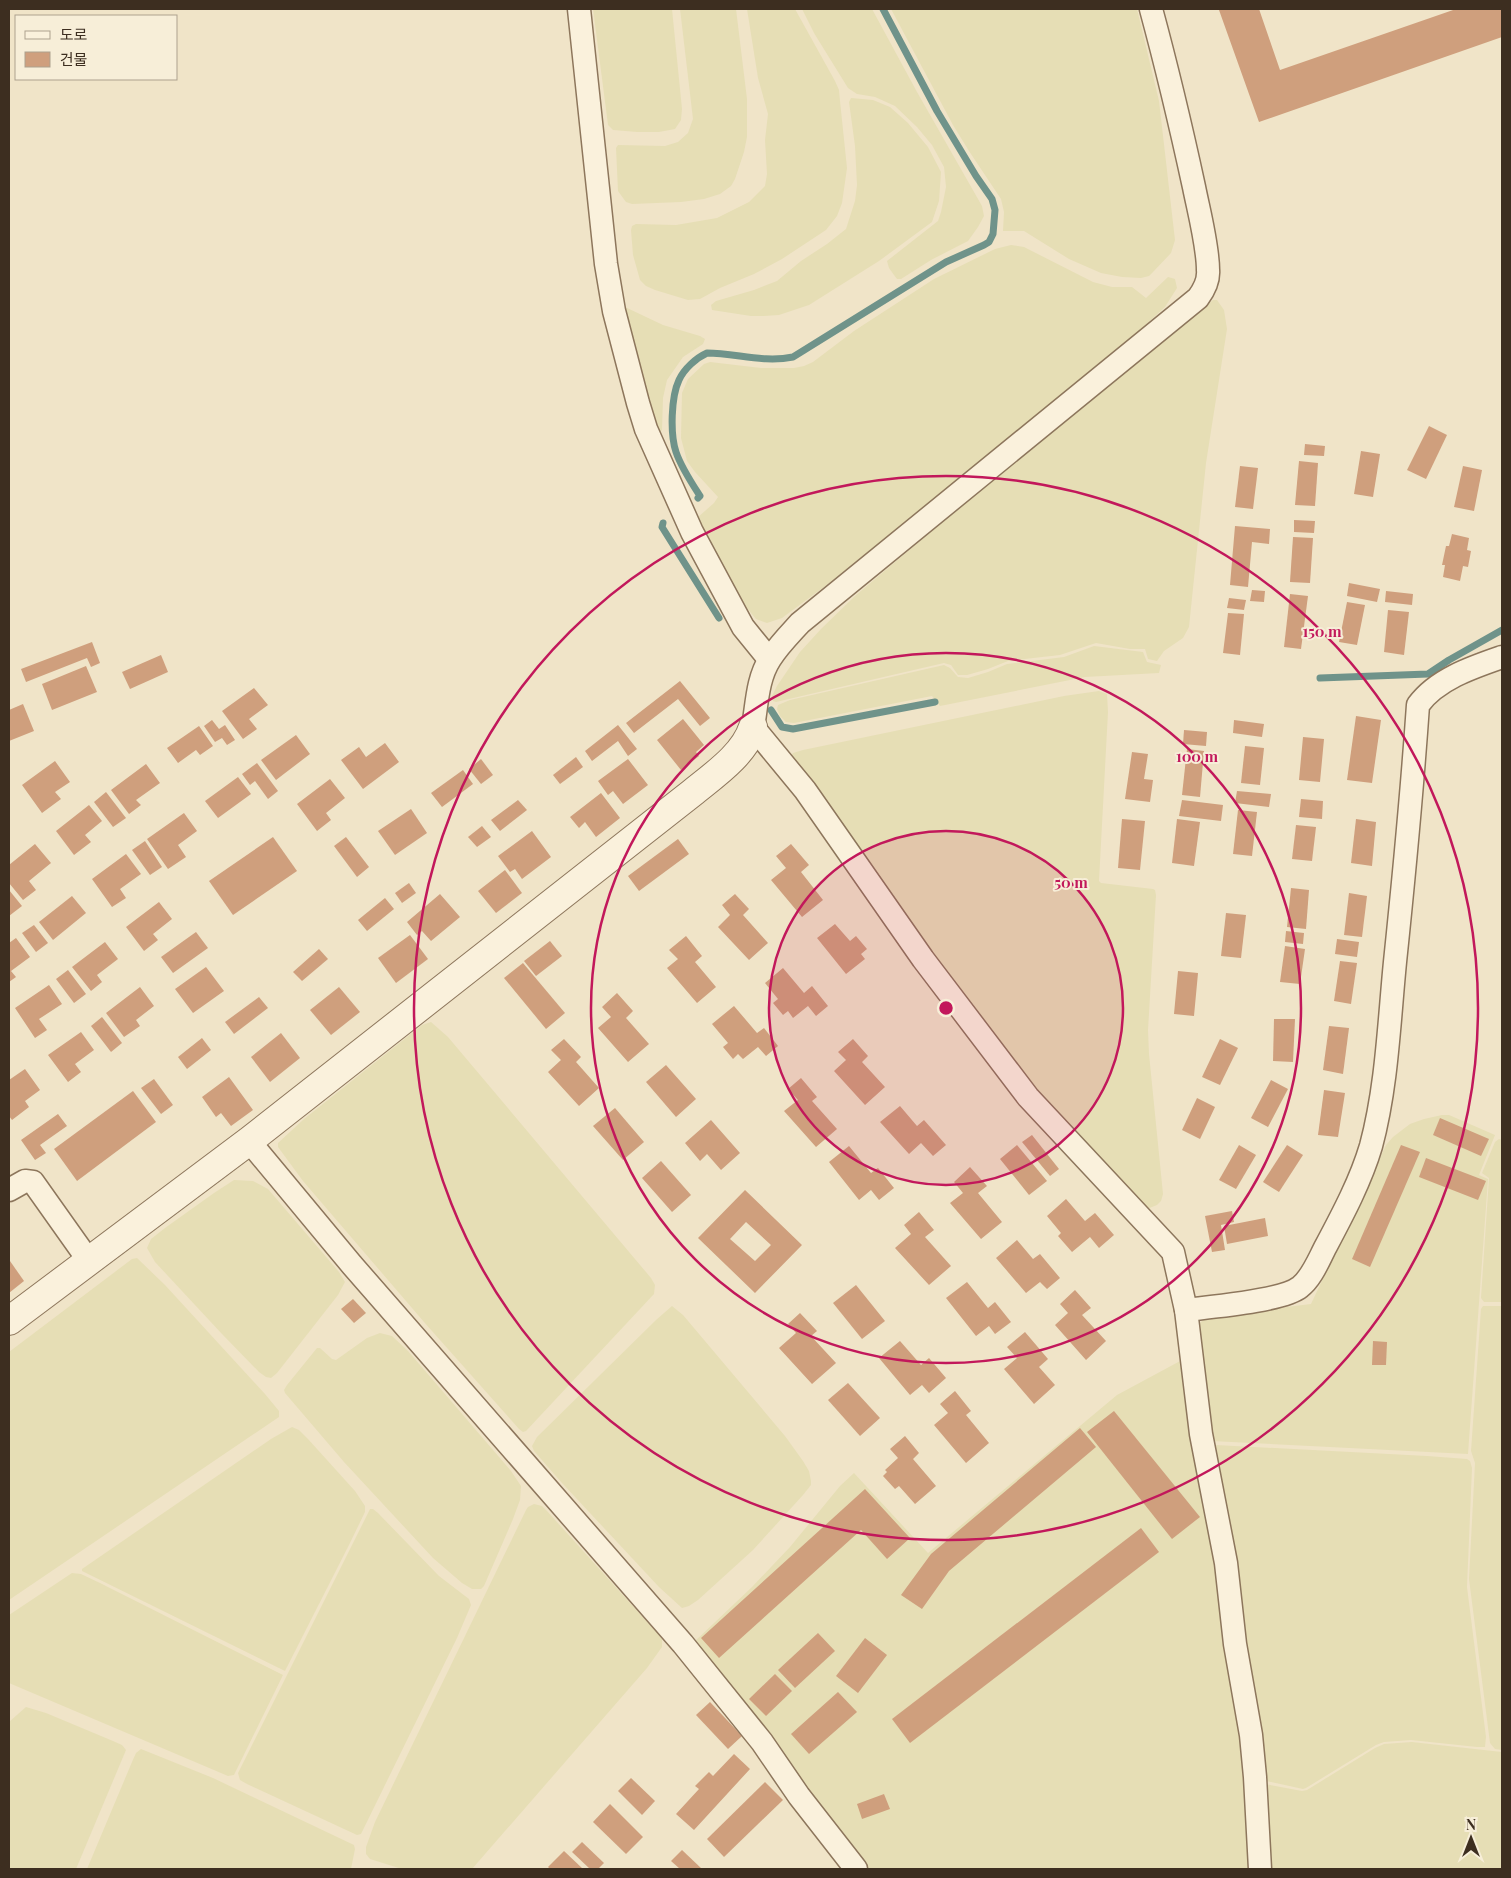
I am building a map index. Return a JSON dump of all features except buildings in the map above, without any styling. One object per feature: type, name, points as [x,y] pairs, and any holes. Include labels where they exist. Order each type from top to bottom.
[{"type":"street","points":[[579,9],[606,264],[614,311],[638,404],[646,430],[672,491],[696,540],[743,627],[769,659]]},
{"type":"street","points":[[9,1321],[249,1141],[699,787],[734,756],[749,738],[753,727],[758,691],[769,659],[800,623],[1198,298],[1207,283],[1208,271],[1200,217],[1179,114],[1151,9]]},
{"type":"street","points":[[1186,1310],[1279,1296],[1300,1288],[1306,1282],[1334,1230],[1362,1171],[1371,1146],[1378,1112],[1385,1064],[1404,880],[1418,705],[1431,691],[1448,680],[1502,657]]},
{"type":"street","points":[[753,727],[805,790],[923,959],[1028,1097],[1173,1252],[1186,1310],[1201,1434],[1226,1563],[1236,1644],[1251,1735],[1260,1869]]},
{"type":"street","points":[[249,1141],[352,1265],[683,1644],[762,1742],[799,1796],[856,1869]]},
{"type":"street","points":[[9,1190],[25,1181],[33,1182],[89,1261]]},
{"type":"shaded area","points":[[593,9],[672,9],[682,109],[681,120],[675,129],[659,132],[637,132],[613,130],[608,125]]},
{"type":"shaded area","points":[[680,9],[736,9],[747,99],[747,137],[744,152],[731,186],[720,194],[704,199],[681,202],[632,204],[626,202],[618,191],[616,148],[618,145],[665,146],[678,142],[688,133],[693,119]]},
{"type":"shaded area","points":[[747,9],[795,9],[835,81],[839,90],[847,168],[842,203],[837,216],[826,230],[782,259],[700,299],[688,300],[655,290],[646,286],[640,280],[633,255],[631,230],[632,226],[636,224],[676,225],[717,218],[749,202],[765,186],[767,174],[765,140],[768,114],[758,78]]},
{"type":"shaded area","points":[[802,9],[872,9],[982,206],[984,216],[968,241],[931,260],[901,279],[897,279],[889,268],[887,261],[938,221],[946,187],[944,167],[932,145],[917,127],[895,106],[875,97],[857,94],[848,88],[814,33]]},
{"type":"shaded area","points":[[891,9],[1137,9],[1159,101],[1175,240],[1171,253],[1149,276],[1141,278],[1122,277],[1101,273],[1069,259],[1024,231],[1003,231],[1004,212],[1001,199],[953,125]]},
{"type":"shaded area","points":[[851,98],[873,100],[890,107],[908,123],[928,147],[941,172],[939,201],[932,222],[879,261],[809,305],[779,315],[764,316],[712,310],[711,305],[716,301],[777,281],[801,261],[846,229],[855,201],[857,185],[855,146],[849,102]]},
{"type":"shaded area","points":[[1011,245],[1024,247],[1093,282],[1112,287],[1132,287],[1146,298],[1168,277],[1175,279],[1177,288],[1165,307],[1117,351],[832,581],[782,618],[767,623],[756,619],[725,575],[697,518],[718,497],[687,461],[681,438],[682,393],[688,379],[704,364],[710,362],[761,368],[794,368],[804,366],[813,362],[854,331],[934,279],[995,249]]},
{"type":"shaded area","points":[[1213,300],[1217,300],[1224,310],[1227,329],[1206,463],[1189,627],[1183,638],[1164,651],[1157,661],[1148,659],[1145,649],[1130,649],[1096,643],[1060,655],[1008,661],[967,675],[958,675],[951,665],[944,663],[776,702],[773,701],[772,696],[777,686],[800,652],[855,596]]},
{"type":"shaded area","points":[[625,307],[663,325],[705,339],[703,344],[683,357],[667,380],[663,398],[662,430],[658,434],[623,308]]},
{"type":"shaded area","points":[[1094,646],[1143,652],[1147,662],[1161,665],[1159,673],[1085,677],[940,706],[932,696],[794,723],[786,722],[780,716],[777,709],[778,705],[790,700],[944,665],[950,668],[958,677],[968,678],[1007,664],[1064,657]]},
{"type":"shaded area","points":[[1099,691],[1107,694],[1108,712],[1099,881],[1101,883],[1153,889],[1156,895],[1148,1030],[1163,1194],[1161,1201],[1157,1205],[1147,1209],[1033,1094],[790,757],[793,753],[803,750],[1064,696]]},
{"type":"shaded area","points":[[431,1022],[448,1037],[655,1285],[654,1294],[523,1432],[424,1322],[303,1181],[278,1147],[278,1143],[304,1119],[422,1025]]},
{"type":"shaded area","points":[[1442,1115],[1449,1115],[1495,1135],[1479,1175],[1488,1179],[1468,1454],[1211,1441],[1199,1324],[1206,1317],[1311,1304],[1386,1145],[1410,1124]]},
{"type":"shaded area","points":[[1499,1139],[1502,1140],[1502,1302],[1484,1302],[1481,1298],[1489,1178],[1482,1173],[1495,1142]]},
{"type":"shaded area","points":[[234,1180],[253,1181],[268,1189],[339,1272],[345,1282],[338,1295],[277,1373],[271,1378],[259,1372],[222,1334],[155,1262],[147,1248],[151,1239],[165,1228]]},
{"type":"shaded area","points":[[137,1258],[165,1285],[265,1394],[279,1411],[279,1417],[9,1600],[9,1352],[132,1259]]},
{"type":"shaded area","points":[[672,1306],[683,1315],[785,1436],[809,1471],[811,1481],[811,1485],[803,1495],[753,1550],[698,1600],[682,1608],[659,1587],[562,1483],[534,1451],[532,1446],[537,1437]]},
{"type":"shaded area","points":[[1483,1306],[1502,1306],[1502,1750],[1495,1749],[1490,1743],[1469,1579],[1475,1463],[1471,1451],[1481,1309]]},
{"type":"shaded area","points":[[380,1333],[392,1336],[408,1351],[511,1471],[521,1486],[520,1500],[513,1519],[481,1589],[472,1589],[462,1583],[433,1558],[344,1462],[285,1393],[284,1390],[287,1385],[317,1348],[320,1348],[332,1359],[336,1360],[367,1338]]},
{"type":"shaded area","points":[[1182,1360],[1236,1689],[1255,1869],[865,1869],[693,1643],[752,1587],[790,1547],[840,1486],[854,1473],[928,1553],[1117,1395]]},
{"type":"shaded area","points":[[292,1427],[299,1430],[308,1439],[355,1491],[365,1506],[365,1512],[285,1671],[82,1571],[82,1569],[271,1439]]},
{"type":"shaded area","points":[[1216,1445],[1427,1456],[1467,1459],[1470,1461],[1472,1468],[1467,1587],[1486,1737],[1485,1747],[1411,1740],[1384,1742],[1303,1789],[1266,1781]]},
{"type":"shaded area","points":[[534,1504],[542,1506],[547,1511],[659,1635],[662,1639],[662,1647],[647,1668],[472,1869],[402,1869],[370,1859],[366,1854],[366,1847],[375,1822],[526,1510]]},
{"type":"shaded area","points":[[370,1509],[378,1513],[439,1576],[469,1599],[471,1605],[457,1638],[361,1834],[357,1835],[247,1784],[240,1780],[238,1773]]},
{"type":"shaded area","points":[[72,1573],[81,1574],[100,1583],[283,1675],[234,1775],[228,1776],[9,1683],[9,1615]]},
{"type":"shaded area","points":[[26,1707],[46,1713],[113,1741],[122,1745],[126,1750],[76,1869],[9,1869],[9,1722]]},
{"type":"shaded area","points":[[1412,1742],[1502,1752],[1502,1869],[1267,1869],[1265,1784],[1302,1791],[1307,1790],[1375,1748],[1384,1744]]},
{"type":"shaded area","points":[[141,1749],[213,1778],[354,1845],[351,1869],[87,1869],[136,1753]]},
{"type":"waterway","points":[[698,498],[700,496],[683,469],[676,452],[672,426],[676,387],[681,376],[691,364],[707,353],[771,359],[793,357],[946,262],[989,242],[993,234],[995,210],[992,199],[937,111],[883,9]]},
{"type":"waterway","points":[[663,523],[662,527],[719,618]]},
{"type":"waterway","points":[[1320,678],[1428,674],[1502,630]]},
{"type":"waterway","points":[[771,710],[782,727],[793,729],[935,702]]}]
